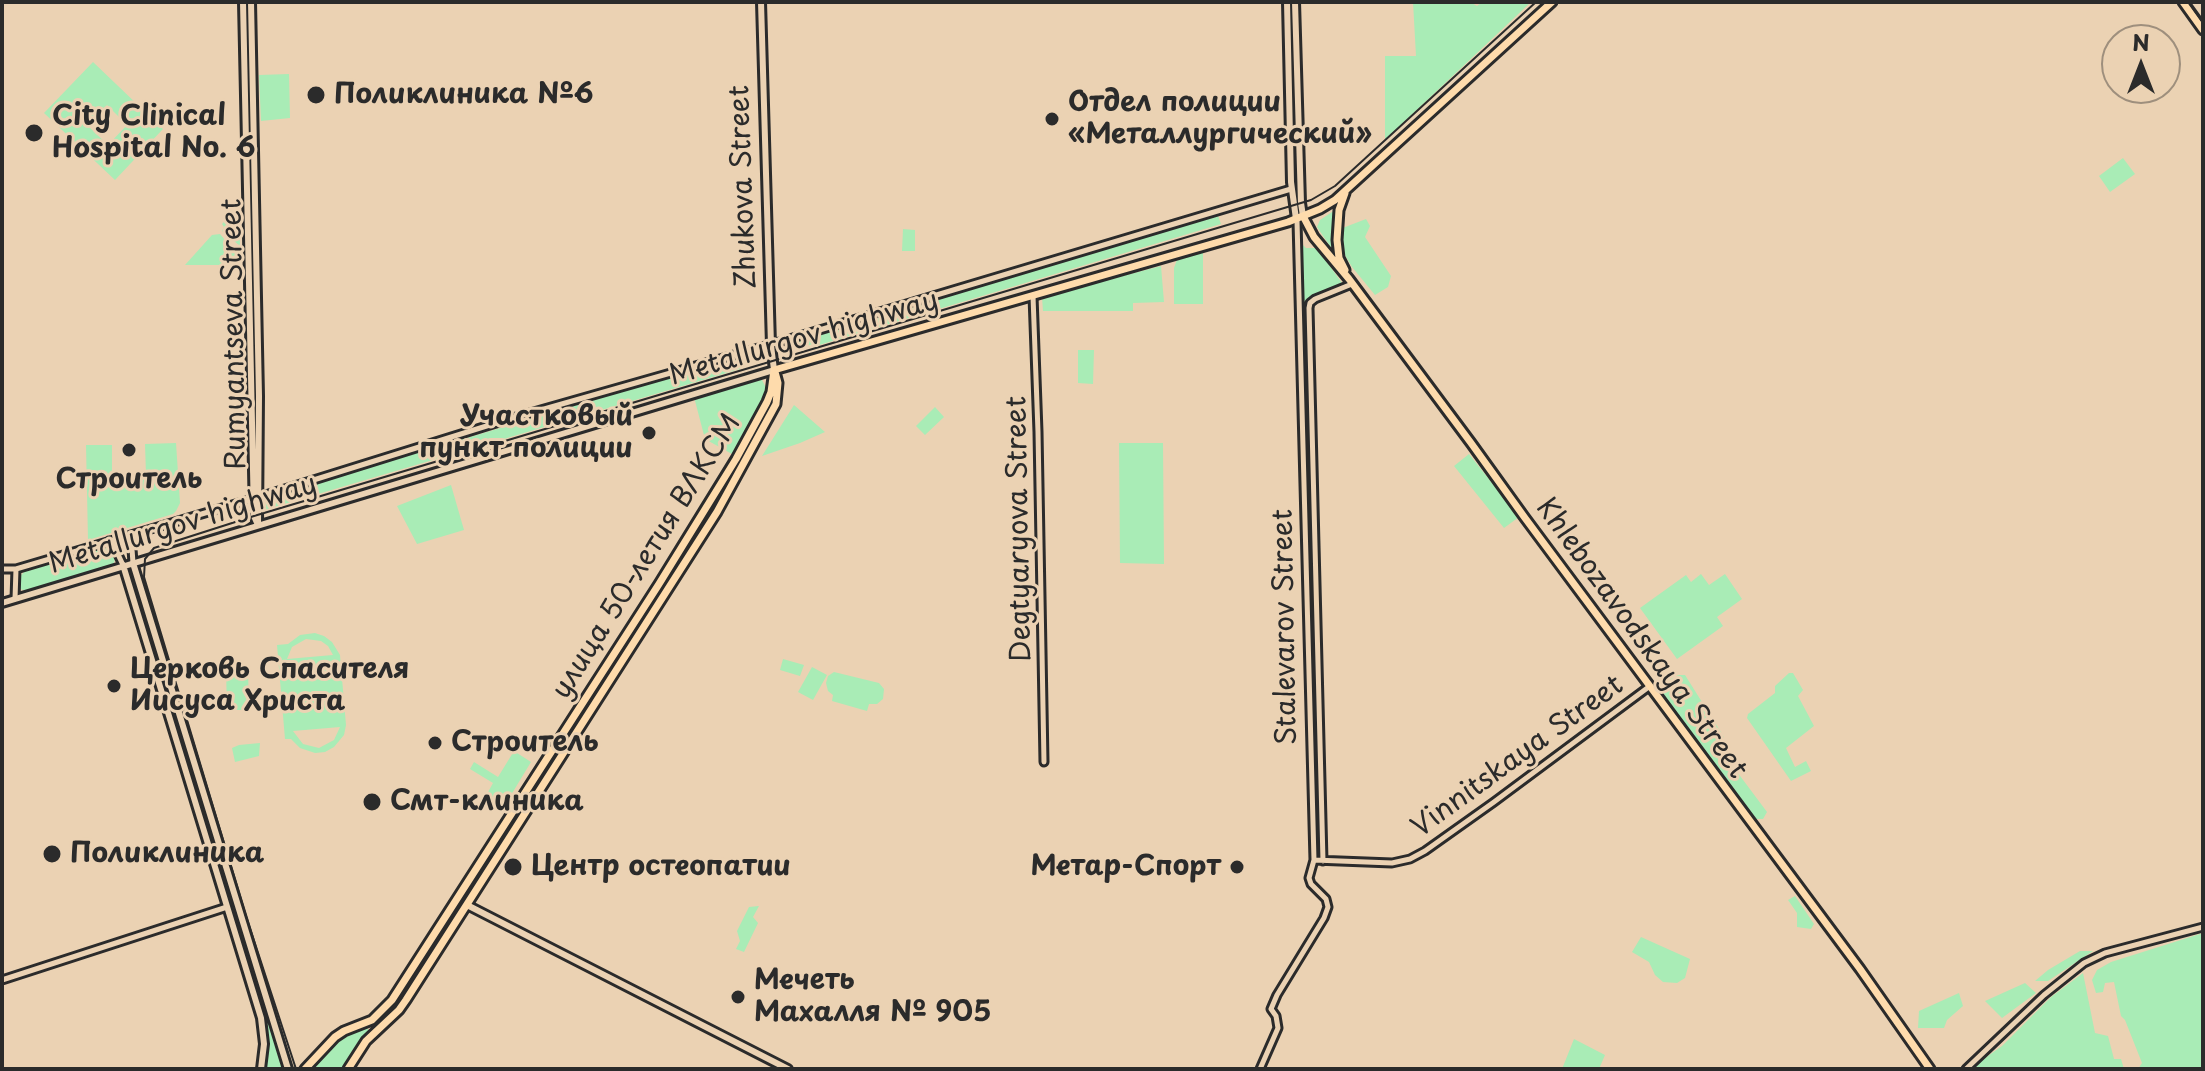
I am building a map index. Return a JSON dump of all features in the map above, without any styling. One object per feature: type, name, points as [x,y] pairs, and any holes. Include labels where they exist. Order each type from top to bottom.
[{"type":"main road","name":"Rumyantseva Street","points":[[243,2],[253,261]]},
{"type":"main road","name":"Rumyantseva Street","points":[[251,2],[258,525]]},
{"type":"main road","name":"Zhukova Street","points":[[761,2],[774,370]]},
{"type":"main road","name":"Stalevarov Street","points":[[1287,2],[1291,189],[1299,218]]},
{"type":"main road","name":"Stalevarov Street","points":[[1295,2],[1299,218]]},
{"type":"main road","name":"Metallurgov highway","points":[[2,603],[774,370],[1299,218],[1328,205],[1552,2]]},
{"type":"main road","points":[[2183,2],[2203,30]]},
{"type":"main road","points":[[1289,101],[1298,101]]},
{"type":"main road","name":"Metallurgov highway","points":[[1291,189],[1300,189]]},
{"type":"main road","points":[[1346,189],[1339,210],[1337,240],[1339,258],[1351,281]]},
{"type":"main road","name":"Khlebozavodskaya Street","points":[[1299,218],[1351,281],[1860,969],[1930,1069]]},
{"type":"main road","name":"улица 50-летия ВЛКСМ","points":[[305,1069],[335,1037],[372,1020],[392,1000],[736,459],[767,402],[774,370]]},
{"type":"main road","name":"улица 50-летия ВЛКСМ","points":[[348,1069],[366,1041],[399,1010],[717,512],[776,404],[778,383],[774,370]]},
{"type":"main road","points":[[133,563],[288,1069]]},
{"type":"main road","points":[[123,565],[261,1018],[264,1044],[261,1069]]},
{"type":"main road","points":[[457,898],[788,1069]]},
{"type":"main road","points":[[227,907],[236,904]]},
{"type":"street","name":"Metallurgov highway","points":[[2,569],[16,569],[524,415],[771,345],[1291,189]]},
{"type":"street","name":"Stalevarov Street","points":[[1260,1069],[1278,1028],[1271,1009],[1328,907],[1326,899],[1309,881],[1314,860],[1299,218]]},
{"type":"street","points":[[1300,306],[1309,308],[1313,300],[1351,281]]},
{"type":"street","name":"Degtyaryova Street","points":[[1033,295],[1038,402],[1044,762]]},
{"type":"street","name":"Stalevarov Street","points":[[1309,308],[1323,861]]},
{"type":"street","points":[[131,535],[133,563]]},
{"type":"street","points":[[109,541],[123,565]]},
{"type":"street","points":[[15,599],[16,569]]},
{"type":"street","name":"Vinnitskaya Street","points":[[1314,860],[1392,863],[1410,859],[1494,802],[1650,686]]},
{"type":"street","points":[[1310,727],[1319,727]]},
{"type":"street","points":[[2,980],[227,907]]},
{"type":"street","points":[[1966,1069],[2044,995],[2084,963],[2105,953],[2203,927]]},
{"type":"green space","points":[[1413,2],[1470,2],[1477,6],[1482,2],[1531,2],[1385,140],[1385,56],[1416,56]]},
{"type":"green space","points":[[93,62],[163,129],[115,180],[44,113]],"holes":[[[107,105],[127,125],[108,145],[88,126]]]},
{"type":"green space","points":[[289,74],[290,118],[261,121],[259,75]]},
{"type":"green space","points":[[2123,158],[2135,174],[2110,192],[2099,176]]},
{"type":"green space","points":[[239,206],[240,246],[222,231],[222,224]]},
{"type":"green space","points":[[1335,210],[1333,246],[1336,255],[1317,227],[1320,220]]},
{"type":"green space","points":[[1217,213],[1221,224],[816,346],[813,344],[792,350],[789,341]]},
{"type":"green space","points":[[1366,219],[1370,226],[1365,237],[1391,276],[1388,287],[1375,295],[1352,267],[1340,242],[1340,229]]},
{"type":"green space","points":[[903,229],[915,230],[915,251],[902,251]]},
{"type":"green space","points":[[220,234],[240,258],[237,265],[185,265],[212,235]]},
{"type":"green space","points":[[1301,243],[1306,248],[1317,248],[1342,283],[1312,296],[1307,300],[1307,305],[1302,304]]},
{"type":"green space","points":[[1203,251],[1203,304],[1174,304],[1174,268],[1178,257]]},
{"type":"green space","points":[[1161,266],[1164,302],[1133,303],[1133,311],[1043,311],[1042,297]]},
{"type":"green space","points":[[1303,312],[1306,312],[1309,428],[1305,429]]},
{"type":"green space","points":[[1078,350],[1094,350],[1093,384],[1078,383]]},
{"type":"green space","points":[[735,358],[740,369],[264,510],[269,497]]},
{"type":"green space","points":[[751,379],[762,380],[767,394],[732,454],[705,439],[694,397]]},
{"type":"green space","points":[[774,388],[774,403],[732,478],[664,582],[730,477],[773,401]]},
{"type":"green space","points":[[794,405],[825,432],[762,456]]},
{"type":"green space","points":[[935,407],[944,417],[925,435],[916,426]]},
{"type":"green space","points":[[1305,436],[1309,436],[1312,555],[1307,555]]},
{"type":"green space","points":[[176,443],[180,503],[176,511],[88,540],[86,445],[112,445],[112,472],[124,476],[146,474],[145,444]]},
{"type":"green space","points":[[1119,443],[1163,443],[1164,564],[1120,563]]},
{"type":"green space","points":[[1469,454],[1519,517],[1504,528],[1454,466]]},
{"type":"green space","points":[[451,485],[464,530],[417,544],[397,506]]},
{"type":"green space","points":[[105,545],[116,557],[113,565],[27,591],[20,589],[19,578],[27,568]]},
{"type":"green space","points":[[1309,572],[1314,572],[1315,630],[1310,633]]},
{"type":"green space","points":[[1701,574],[1709,585],[1725,574],[1742,599],[1717,617],[1723,626],[1677,659],[1640,608],[1686,575],[1691,582]]},
{"type":"green space","points":[[660,589],[559,752],[556,750]]},
{"type":"green space","points":[[315,633],[324,636],[340,655],[346,725],[344,735],[325,752],[315,753],[300,748],[291,739],[285,739],[277,645],[288,644],[300,635]],"holes":[[[306,639],[321,641],[333,655],[287,659],[292,647]],[[340,727],[334,740],[319,748],[303,744],[293,731]]]},
{"type":"green space","points":[[1310,640],[1315,640],[1317,721],[1311,721]]},
{"type":"green space","points":[[783,659],[804,665],[800,676],[780,670]]},
{"type":"green space","points":[[812,667],[827,675],[813,700],[798,692]]},
{"type":"green space","points":[[226,669],[248,669],[249,710],[227,710]]},
{"type":"green space","points":[[834,672],[879,683],[884,689],[883,699],[877,704],[869,704],[867,711],[832,701],[833,695],[826,683],[828,676]]},
{"type":"green space","points":[[1793,673],[1803,690],[1798,696],[1814,726],[1786,748],[1795,767],[1806,761],[1811,771],[1791,781],[1747,718],[1775,693],[1775,686]]},
{"type":"green space","points":[[1685,675],[1724,737],[1717,745],[1767,812],[1763,819],[1755,819],[1659,691],[1659,683],[1666,677]]},
{"type":"green space","points":[[1312,734],[1316,734],[1318,856],[1316,855]]},
{"type":"green space","points":[[260,743],[259,756],[235,762],[232,748]]},
{"type":"green space","points":[[514,751],[531,762],[505,805],[487,794],[493,783],[470,769],[474,762],[498,777]]},
{"type":"green space","points":[[548,763],[551,764],[467,893],[467,891]]},
{"type":"green space","points":[[1795,896],[1814,924],[1811,929],[1797,927],[1797,913],[1788,900]]},
{"type":"green space","points":[[759,906],[753,917],[758,923],[744,952],[736,949],[740,941],[737,931],[749,907]]},
{"type":"green space","points":[[452,914],[455,916],[394,1010],[392,1008]]},
{"type":"green space","points":[[2203,933],[2203,1069],[2138,1069],[2142,1063],[2121,1016],[2114,982],[2105,983],[2103,992],[2096,993],[2092,980],[2097,970],[2111,962]]},
{"type":"green space","points":[[1641,937],[1690,959],[1685,978],[1677,983],[1663,982],[1655,975],[1649,962],[1632,952]]},
{"type":"green space","points":[[2080,951],[2093,951],[2048,981],[2035,981],[2048,970]]},
{"type":"green space","points":[[2083,973],[2095,1033],[2108,1036],[2114,1059],[2121,1059],[2124,1069],[1974,1069],[2051,997]]},
{"type":"green space","points":[[2025,983],[2036,993],[2002,1018],[1985,1001]]},
{"type":"green space","points":[[1959,993],[1963,1006],[1947,1020],[1944,1028],[1918,1028],[1919,1011]]},
{"type":"green space","points":[[267,1019],[284,1069],[265,1069]]},
{"type":"green space","points":[[367,1027],[369,1032],[344,1069],[311,1069],[340,1038]]},
{"type":"green space","points":[[1574,1039],[1605,1055],[1599,1069],[1562,1069]]},
{"type":"tram line","points":[[296,1069],[246,916],[144,577],[145,559],[154,548],[1311,200],[1335,186],[1536,2]]},
{"type":"tram line","points":[[2188,2],[2203,23]]},
{"type":"place","name":"Поликлиника №6","points":[[316,95]]},
{"type":"place","name":"Отдел полиции «Металлургический»","points":[[1052,119]]},
{"type":"place","name":"City Clinical Hospital No. 6","points":[[34,133]]},
{"type":"place","name":"Участковый пункт полиции","points":[[649,433]]},
{"type":"place","name":"Строитель","points":[[129,450]]},
{"type":"place","name":"Церковь Спасителя Иисуса Христа","points":[[114,686]]},
{"type":"place","name":"Cтроитель","points":[[435,743]]},
{"type":"place","name":"Смт-клиника","points":[[372,802]]},
{"type":"place","name":"Поликлиника","points":[[52,854]]},
{"type":"place","name":"Центр остеопатии","points":[[513,867]]},
{"type":"place","name":"Метар-Спорт","points":[[1237,867]]},
{"type":"place","name":"Мечеть Махалля № 905","points":[[738,997]]}]
